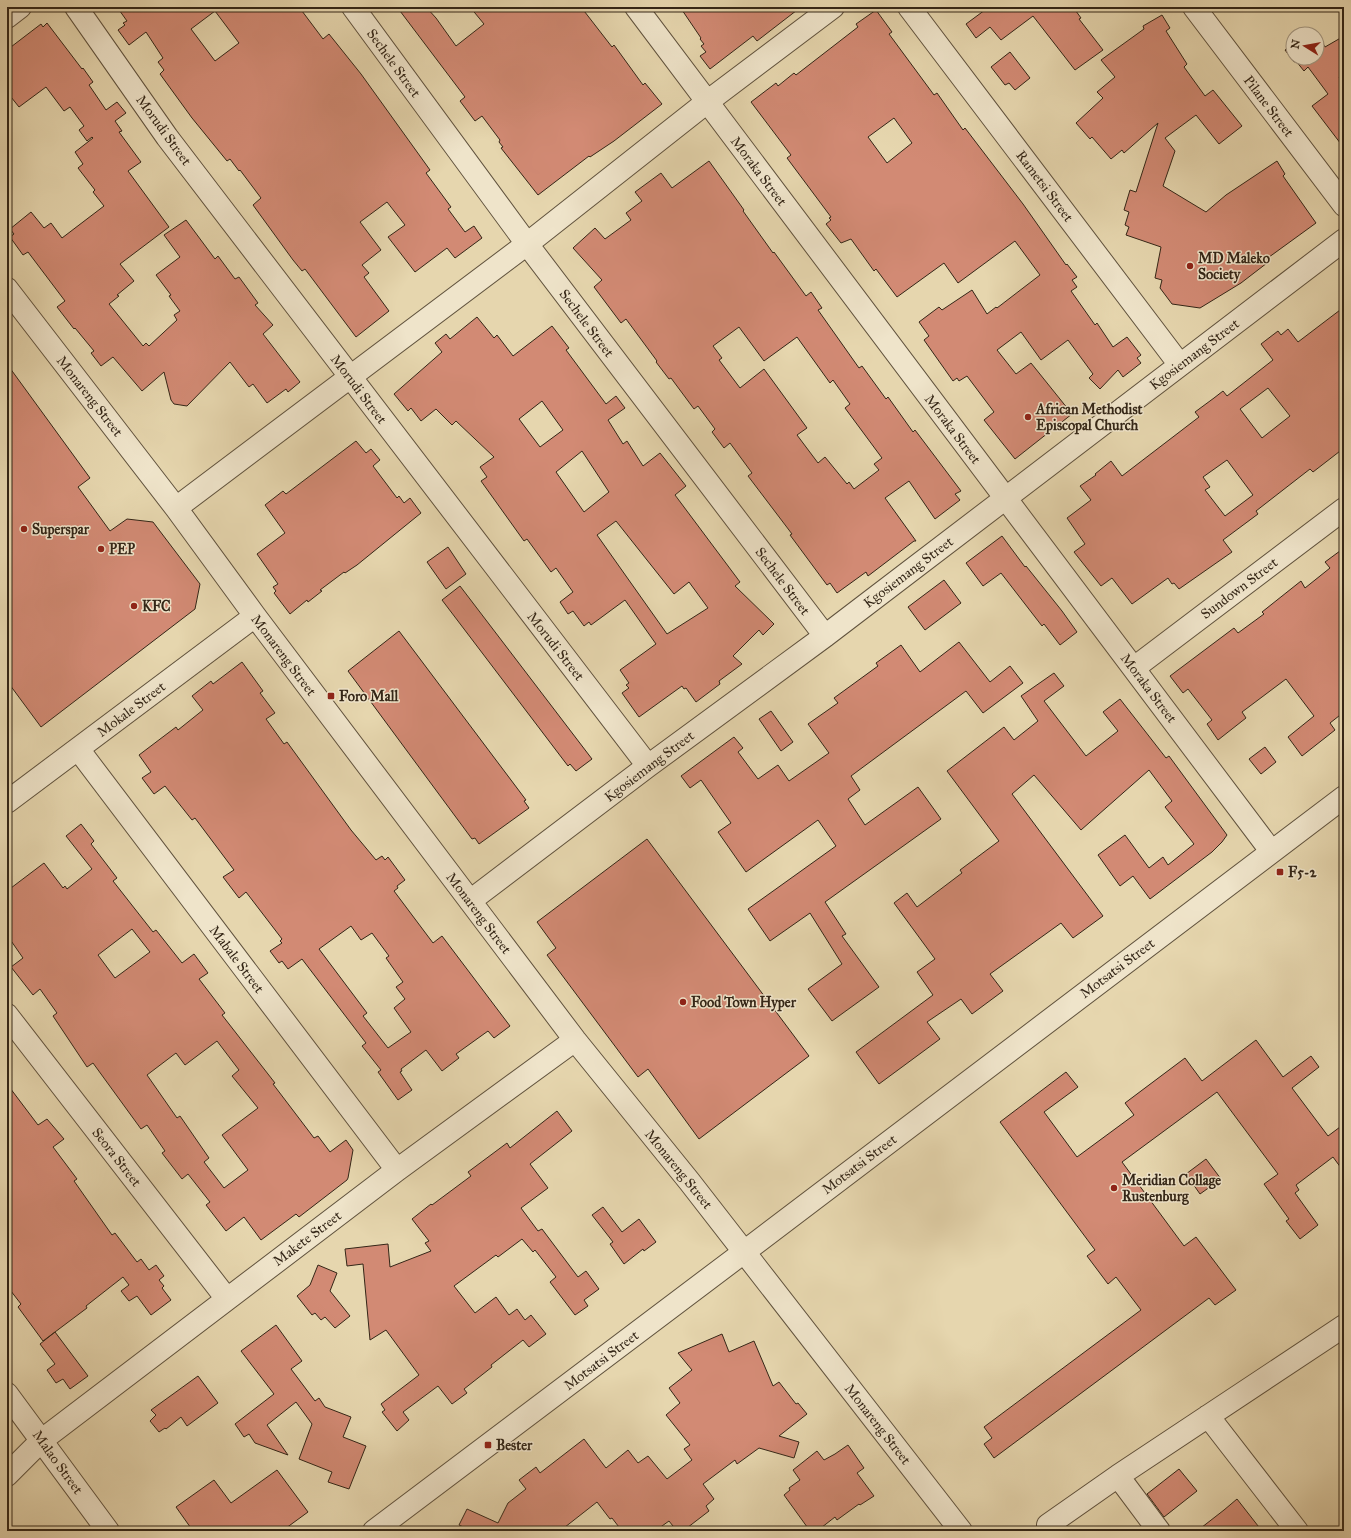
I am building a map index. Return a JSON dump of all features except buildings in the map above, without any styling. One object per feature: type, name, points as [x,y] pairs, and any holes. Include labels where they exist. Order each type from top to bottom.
[{"type":"street","points":[[7,17],[20,7]]},
{"type":"street","name":"Morudi Street","points":[[76,7],[167,137],[349,377],[648,766]]},
{"type":"street","name":"Sechele Street","points":[[353,7],[527,244],[825,636]]},
{"type":"street","name":"Moraka Street","points":[[636,7],[1271,851]]},
{"type":"street","points":[[176,508],[527,244],[707,102],[833,7]]},
{"type":"street","name":"Rametsi Street","points":[[909,7],[1180,364]]},
{"type":"street","name":"Pilane Street","points":[[1194,7],[1344,205]]},
{"type":"street","name":"Kgosiemang Street","points":[[470,901],[648,766],[825,636],[1344,240]]},
{"type":"street","name":"Monareng Street","points":[[10,299],[176,508],[255,616],[575,1040],[744,1252],[961,1531]]},
{"type":"street","name":"Sundown Street","points":[[1134,668],[1344,509]]},
{"type":"street","name":"Mokale Street","points":[[7,802],[255,616]]},
{"type":"street","name":"Mabale Street","points":[[78,749],[397,1170]]},
{"type":"street","name":"Motsatsi Street","points":[[374,1531],[1344,796]]},
{"type":"street","name":"Seora Street","points":[[7,1015],[227,1300]]},
{"type":"street","name":"Makete Street","points":[[7,1475],[42,1440],[397,1170],[575,1040]]},
{"type":"street","points":[[1048,1525],[1118,1476],[1344,1326]]},
{"type":"street","name":"Malao Street","points":[[7,1394],[108,1531]]},
{"type":"street","points":[[1208,1416],[1297,1531]]},
{"type":"street","points":[[1118,1476],[1160,1531]]},
{"type":"place","name":"MD Maleko Society","points":[[1190,266]]},
{"type":"place","name":"African Methodist Episcopal Church","points":[[1028,417]]},
{"type":"place","name":"Superspar","points":[[24,529]]},
{"type":"place","name":"PEP","points":[[101,549]]},
{"type":"place","name":"KFC","points":[[134,606]]},
{"type":"place","name":"Foro Mall","points":[[331,696]]},
{"type":"place","name":"F5-2","points":[[1280,872]]},
{"type":"place","name":"Food Town Hyper","points":[[683,1002]]},
{"type":"place","name":"Meridian Collage Rustenburg","points":[[1114,1188]]},
{"type":"place","name":"Bester","points":[[488,1445]]}]
